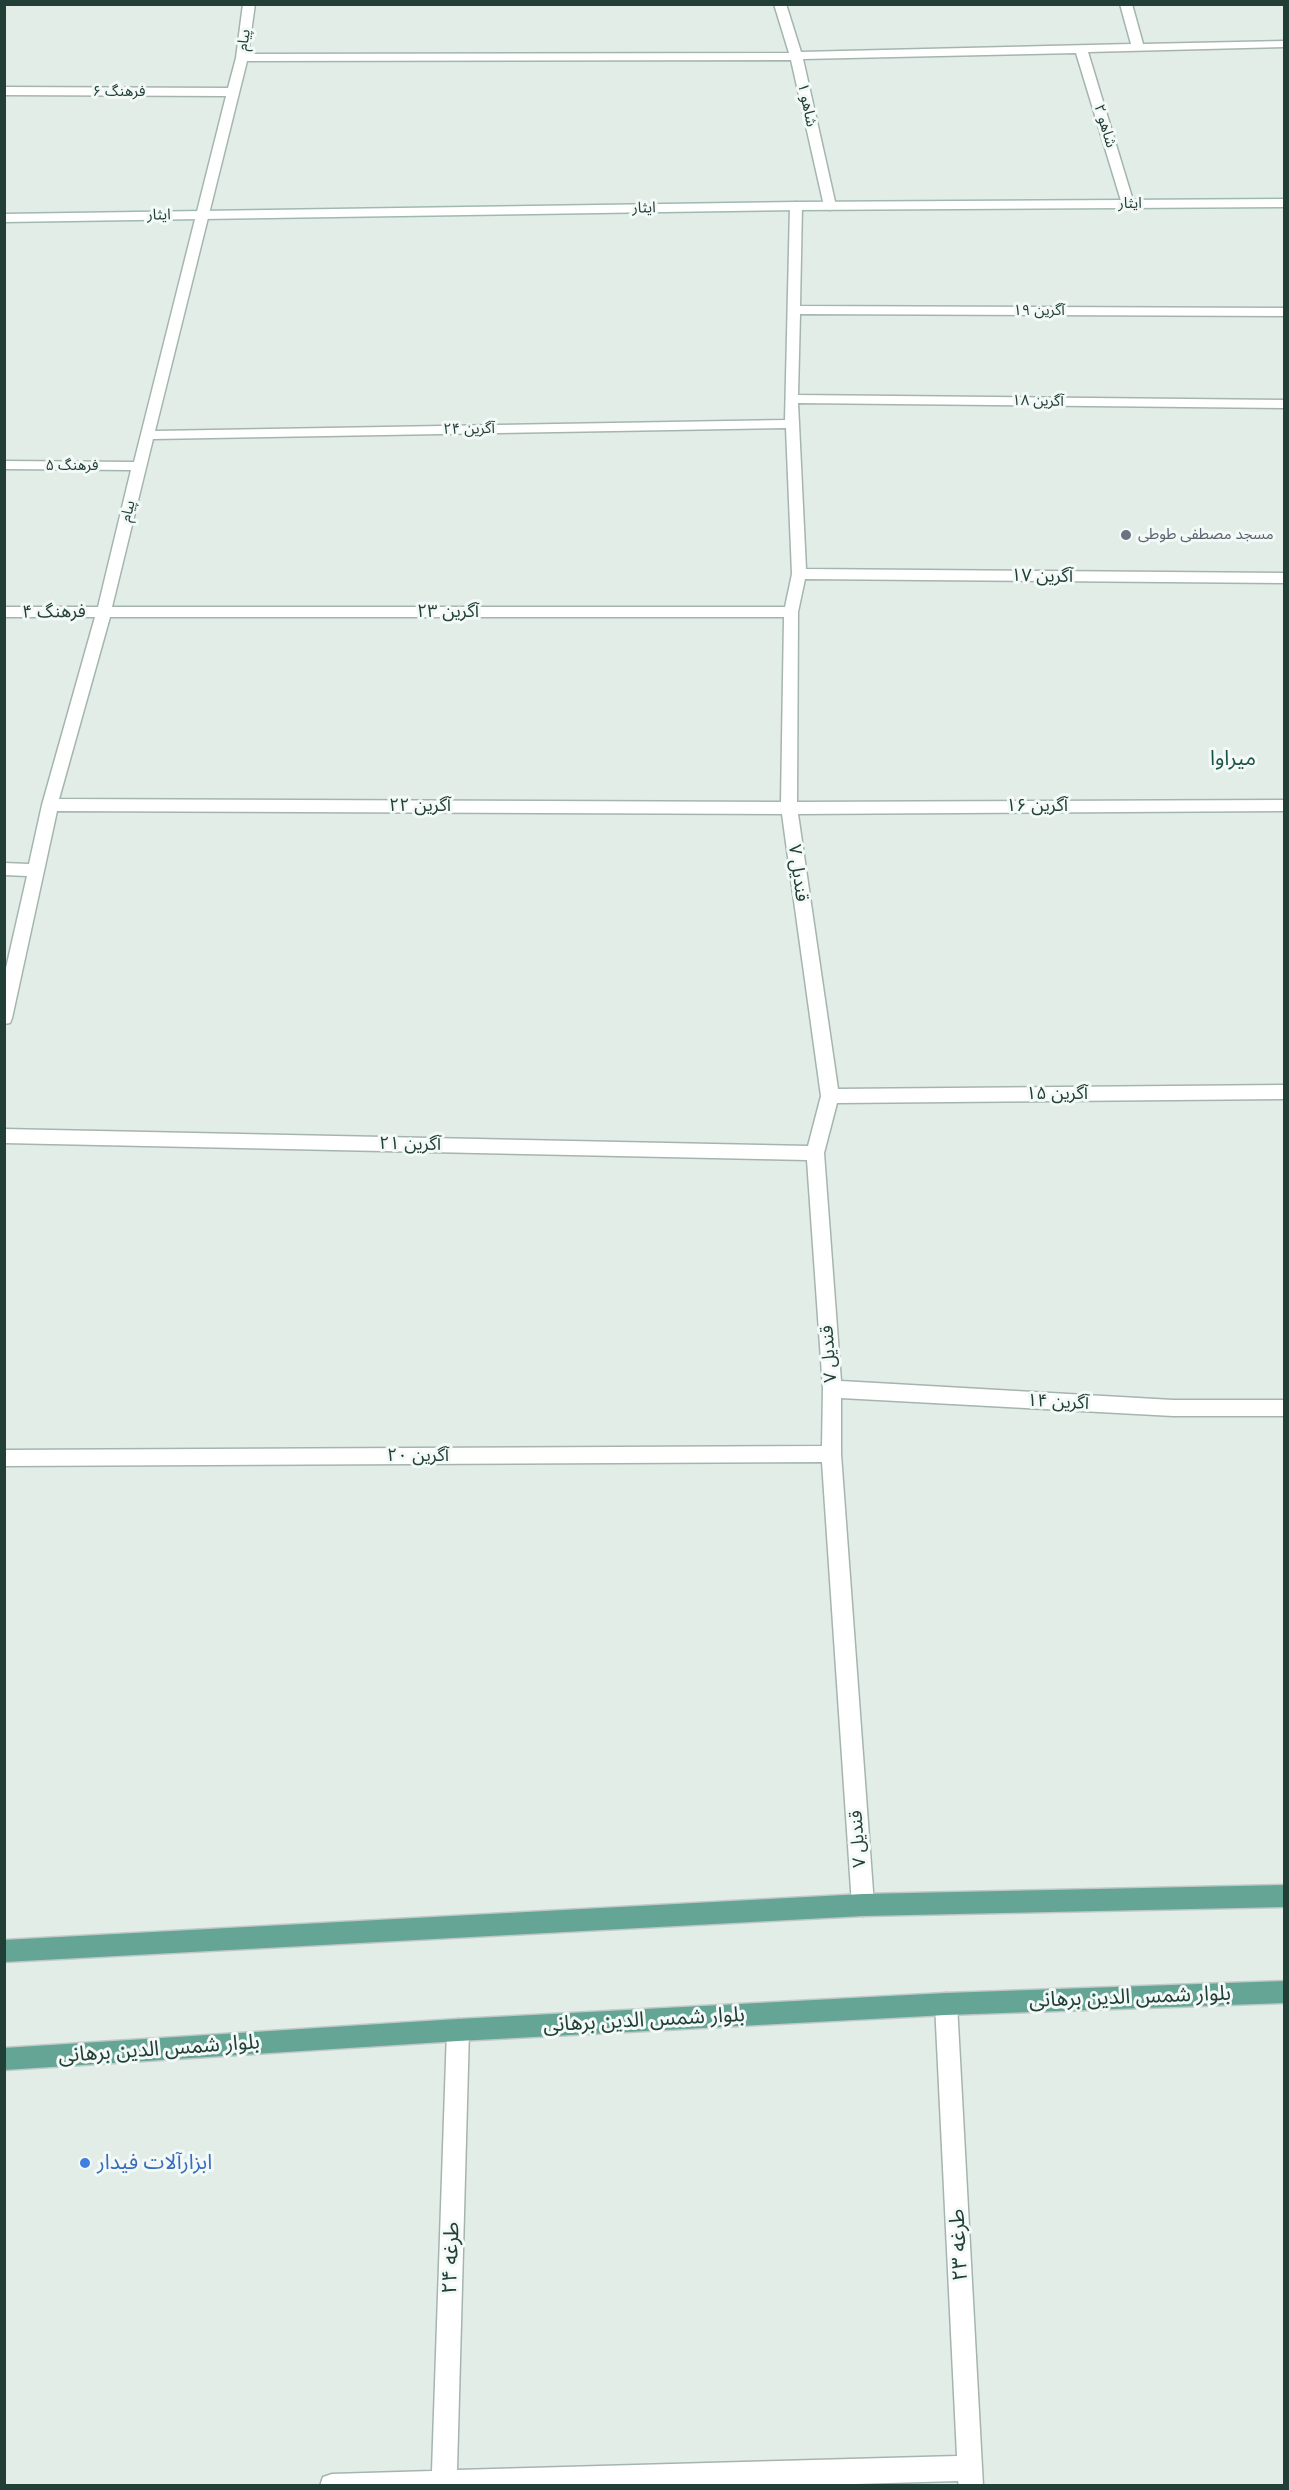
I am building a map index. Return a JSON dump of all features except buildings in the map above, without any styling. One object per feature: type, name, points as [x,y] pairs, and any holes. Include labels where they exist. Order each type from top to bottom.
[{"type":"main road","points":[[4,1951],[863,1905],[1284,1896]]},
{"type":"main road","name":"بلوار شمس الدین برهانی","points":[[4,2059],[458,2030],[946,2004],[1284,1992]]},
{"type":"street","name":"پیام","points":[[4,1018],[51,804],[104,611],[201,214],[242,58],[249,4]]},
{"type":"street","name":"شاهو ۱","points":[[780,4],[796,56],[830,206]]},
{"type":"street","points":[[1126,4],[1138,47]]},
{"type":"street","points":[[242,58],[796,56],[1284,44]]},
{"type":"street","name":"شاهو ۲","points":[[1081,49],[1128,204]]},
{"type":"street","name":"فرهنگ ۶","points":[[4,91],[233,92]]},
{"type":"street","name":"ایثار","points":[[4,218],[796,206],[1284,203]]},
{"type":"street","name":"۷ قندیل","points":[[796,206],[791,399],[799,574],[791,612],[789,808],[830,1096],[815,1153],[832,1389],[831,1454],[863,1905]]},
{"type":"street","name":"آگرین ۱۹","points":[[793,310],[1284,312]]},
{"type":"street","name":"آگرین ۱۸","points":[[791,399],[1284,404]]},
{"type":"street","name":"آگرین ۲۴","points":[[147,435],[792,424]]},
{"type":"street","name":"فرهنگ ۵","points":[[4,465],[139,466]]},
{"type":"street","name":"آگرین ۱۷","points":[[799,574],[1284,579]]},
{"type":"street","name":"فرهنگ ۴","points":[[4,612],[104,611]]},
{"type":"street","name":"آگرین ۲۳","points":[[104,611],[791,612]]},
{"type":"street","name":"آگرین ۲۲","points":[[51,804],[789,808]]},
{"type":"street","name":"آگرین ۱۶","points":[[789,808],[1284,805]]},
{"type":"street","points":[[4,869],[35,870]]},
{"type":"street","name":"آگرین ۱۵","points":[[830,1096],[1284,1092]]},
{"type":"street","name":"آگرین ۲۱","points":[[4,1136],[815,1153]]},
{"type":"street","name":"آگرین ۱۴","points":[[832,1389],[1173,1408],[1284,1408]]},
{"type":"street","name":"آگرین ۲۰","points":[[4,1458],[831,1454]]},
{"type":"street","name":"طرغه ۲۳","points":[[946,2004],[971,2477]]},
{"type":"street","name":"طرغه ۲۴","points":[[444,2485],[458,2030]]},
{"type":"street","points":[[332,2486],[971,2477]]},
{"type":"place","name":"مسجد مصطفی طوطی","points":[[1126,535]]},
{"type":"place","name":"ابزارآلات فیدار","points":[[85,2163]]},
{"type":"district","name":"میراوا","points":[[1233,759]]}]
